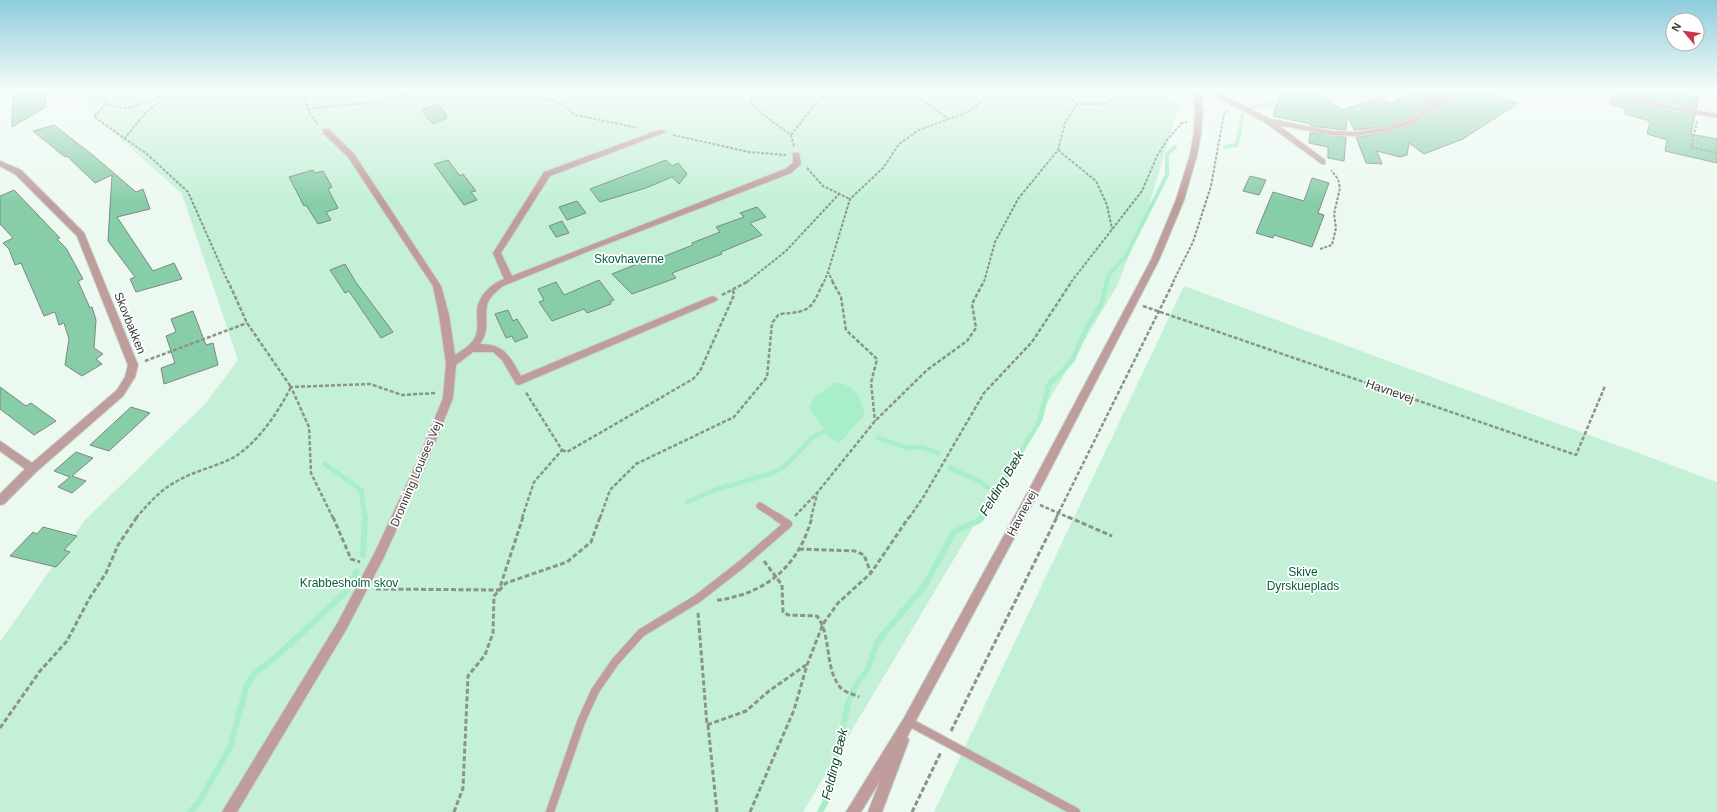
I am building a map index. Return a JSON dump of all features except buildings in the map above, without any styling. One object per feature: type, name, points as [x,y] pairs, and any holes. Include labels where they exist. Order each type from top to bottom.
[{"type":"street","name":"Havnevej","points":[[854,812],[864,791],[909,722],[1134,303],[1173,220],[1187,180],[1198,129]]},
{"type":"street","points":[[1278,129],[1322,162]]},
{"type":"street","points":[[1309,129],[1331,133],[1354,134],[1386,129]]},
{"type":"street","name":"Dronning Louises Vej","points":[[229,812],[342,626],[375,564],[422,462],[448,398],[451,363],[444,314],[437,286],[351,156],[326,131]]},
{"type":"street","points":[[509,280],[497,253],[547,174],[662,132]]},
{"type":"street","points":[[451,363],[470,349],[478,340],[481,333],[481,307],[485,299],[493,290],[509,280],[788,171],[797,164],[796,155]]},
{"type":"street","name":"Skovbakken","points":[[0,163],[18,172],[82,235],[133,365],[130,378],[120,393],[32,470],[0,501]]},
{"type":"street","points":[[470,349],[484,346],[498,349],[503,353],[519,381],[713,299]]},
{"type":"street","points":[[0,445],[32,470]]},
{"type":"street","name":"Havnevej","points":[[875,812],[909,722]]},
{"type":"lane","points":[[550,812],[581,722],[596,691],[615,662],[641,633],[697,599],[742,564],[788,524],[760,506]]},
{"type":"lane","points":[[909,722],[1076,812]]},
{"type":"path","points":[[110,129],[147,154],[188,192],[247,323],[291,387],[309,427],[311,473],[321,491],[352,559],[375,564]]},
{"type":"path","points":[[124,139],[132,129]]},
{"type":"path","points":[[646,129],[748,152],[796,155]]},
{"type":"path","points":[[783,129],[791,135],[796,155],[823,186],[850,200]]},
{"type":"path","points":[[791,135],[796,129]]},
{"type":"path","points":[[454,812],[463,788],[468,676],[485,655],[493,633],[494,596],[506,583],[567,562],[591,542],[610,490],[636,464],[734,417],[767,376],[772,323],[779,314],[800,312],[812,306],[828,272],[850,200],[883,168],[899,144],[922,129]]},
{"type":"path","points":[[788,524],[817,493],[875,421],[927,370],[967,340],[976,328],[972,304],[986,276],[995,242],[1018,199],[1058,150],[1063,129]]},
{"type":"path","points":[[750,812],[794,710],[807,665],[823,624],[838,603],[871,573],[924,496],[984,392],[1032,342],[1072,280],[1142,191],[1157,156],[1167,140],[1177,129]]},
{"type":"path","points":[[912,812],[1193,242],[1211,186],[1221,129]]},
{"type":"path","points":[[1695,129],[1691,147],[1717,153]]},
{"type":"path","points":[[1058,150],[1096,181],[1107,205],[1112,229]]},
{"type":"path","points":[[1320,249],[1332,245],[1336,228],[1334,214],[1340,188],[1338,179],[1322,162]]},
{"type":"path","points":[[713,299],[733,290],[776,261],[839,194]]},
{"type":"path","points":[[828,272],[841,297],[846,330],[877,359],[871,383],[875,421]]},
{"type":"path","points":[[519,381],[562,450],[567,452],[693,379],[700,371],[734,295],[733,290]]},
{"type":"path","name":"Havnevej","points":[[1134,303],[1576,455],[1605,386]]},
{"type":"path","points":[[133,365],[247,323]]},
{"type":"path","points":[[291,387],[370,384],[381,385],[392,392],[407,395],[448,391]]},
{"type":"path","points":[[0,728],[40,671],[67,641],[89,599],[106,573],[118,545],[136,518],[162,490],[180,479],[235,456],[254,441],[284,400],[291,387]]},
{"type":"path","points":[[499,590],[534,482],[562,450]]},
{"type":"path","points":[[716,812],[697,599],[723,600],[765,586],[790,567],[810,529],[817,493]]},
{"type":"path","points":[[1029,500],[1112,536]]},
{"type":"path","points":[[799,549],[855,551],[864,555],[871,573]]},
{"type":"path","points":[[762,558],[777,576],[782,585],[783,612],[788,614],[817,616],[823,624],[832,671],[840,688],[859,697]]},
{"type":"path","points":[[361,589],[499,590]]},
{"type":"path","points":[[708,725],[746,711],[769,690],[807,665]]},
{"type":"green space","name":"Krabbesholm skov","points":[[109,129],[1172,129],[1149,206],[1117,286],[803,812],[0,812],[0,642],[85,520],[206,403],[238,360],[182,194]]},
{"type":"green space","name":"Skive Dyrskueplads","points":[[1184,286],[1717,482],[1717,812],[934,812]]},
{"type":"shaded area","points":[[836,382],[849,386],[853,389],[859,397],[865,414],[842,440],[838,442],[830,438],[809,408],[814,397]]},
{"type":"waterway","name":"Felding Bæk","points":[[1225,147],[1237,145],[1240,129]]},
{"type":"waterway","name":"Felding Bæk","points":[[1107,282],[1108,276],[1126,256],[1167,175],[1167,154],[1175,147]]},
{"type":"waterway","name":"Felding Bæk","points":[[981,518],[1040,420],[1049,384],[1072,361],[1088,325],[1102,303],[1107,281]]},
{"type":"waterway","points":[[687,502],[715,490],[772,473],[784,467],[812,438],[825,431]]},
{"type":"waterway","points":[[878,438],[908,448],[922,447],[938,453]]},
{"type":"waterway","points":[[325,464],[361,490],[365,518]]},
{"type":"waterway","points":[[950,467],[953,470],[978,480],[995,493]]},
{"type":"waterway","name":"Felding Bæk","points":[[820,812],[826,801],[849,700],[856,685],[868,669],[877,642],[925,585],[954,532],[980,520],[982,517]]},
{"type":"waterway","points":[[363,555],[365,518]]},
{"type":"waterway","points":[[190,812],[199,802],[230,747],[247,685],[255,673],[277,656],[345,593],[357,571]]},
{"type":"park label","name":"Skovhaverne","points":[[629,259]]}]
